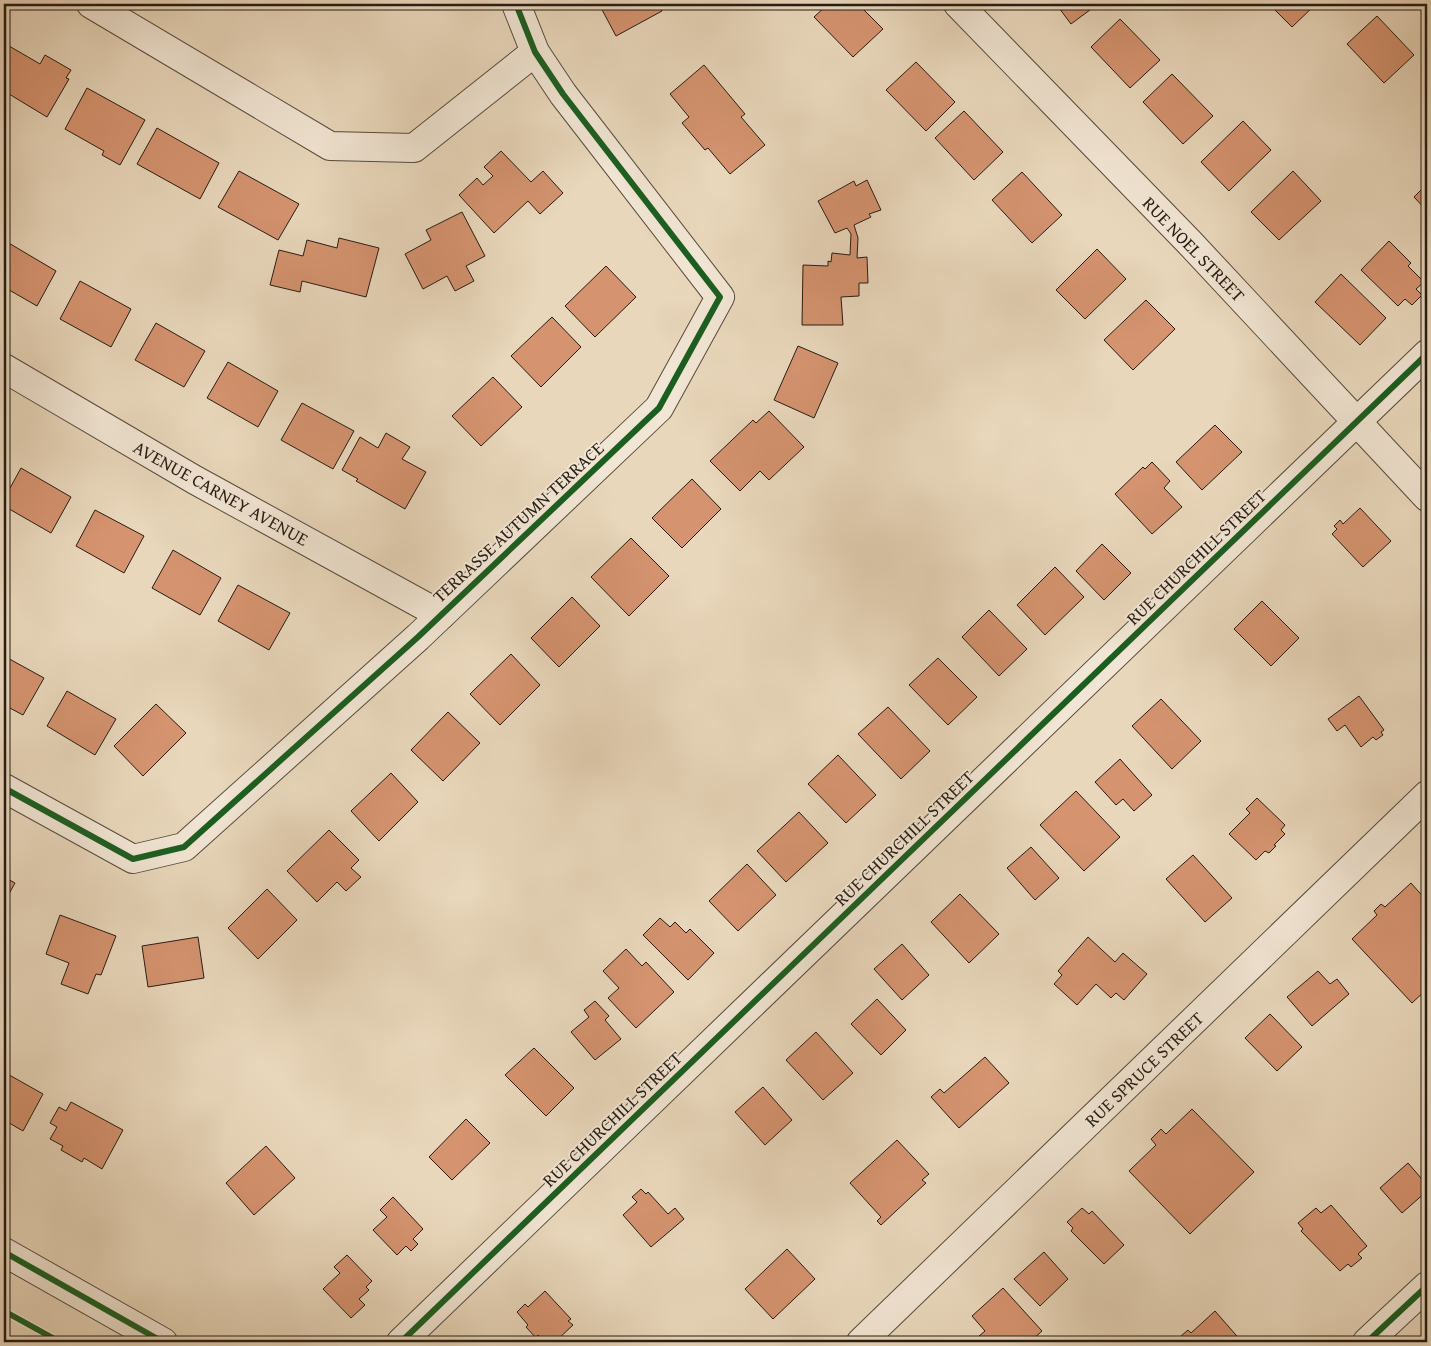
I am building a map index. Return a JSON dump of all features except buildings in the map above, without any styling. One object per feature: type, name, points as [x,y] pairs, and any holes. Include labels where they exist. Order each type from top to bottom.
[{"type":"street","points":[[91,4],[330,146],[414,148],[535,52]]},
{"type":"street","name":"TERRASSE AUTUMN TERRACE","points":[[4,788],[133,859],[184,847],[441,615],[659,408],[720,297],[563,94],[535,52],[516,4]]},
{"type":"street","name":"RUE NOEL STREET","points":[[960,4],[1190,243],[1427,497]]},
{"type":"street","name":"RUE CHURCHILL STREET","points":[[401,1342],[1427,354]]},
{"type":"street","name":"AVENUE CARNEY AVENUE","points":[[4,368],[195,480],[441,615]]},
{"type":"street","name":"RUE SPRUCE STREET","points":[[861,1342],[1427,795]]},
{"type":"street","points":[[4,1252],[163,1342]]},
{"type":"street","points":[[1367,1342],[1427,1286]]},
{"type":"cycle path","points":[[4,788],[133,859],[184,847],[418,637],[659,408],[720,297],[563,94],[535,52],[516,4]]},
{"type":"cycle path","points":[[401,1342],[1427,354]]},
{"type":"cycle path","points":[[4,1252],[163,1342]]},
{"type":"cycle path","points":[[1367,1342],[1427,1286]]},
{"type":"cycle path","points":[[4,1311],[60,1342]]}]
